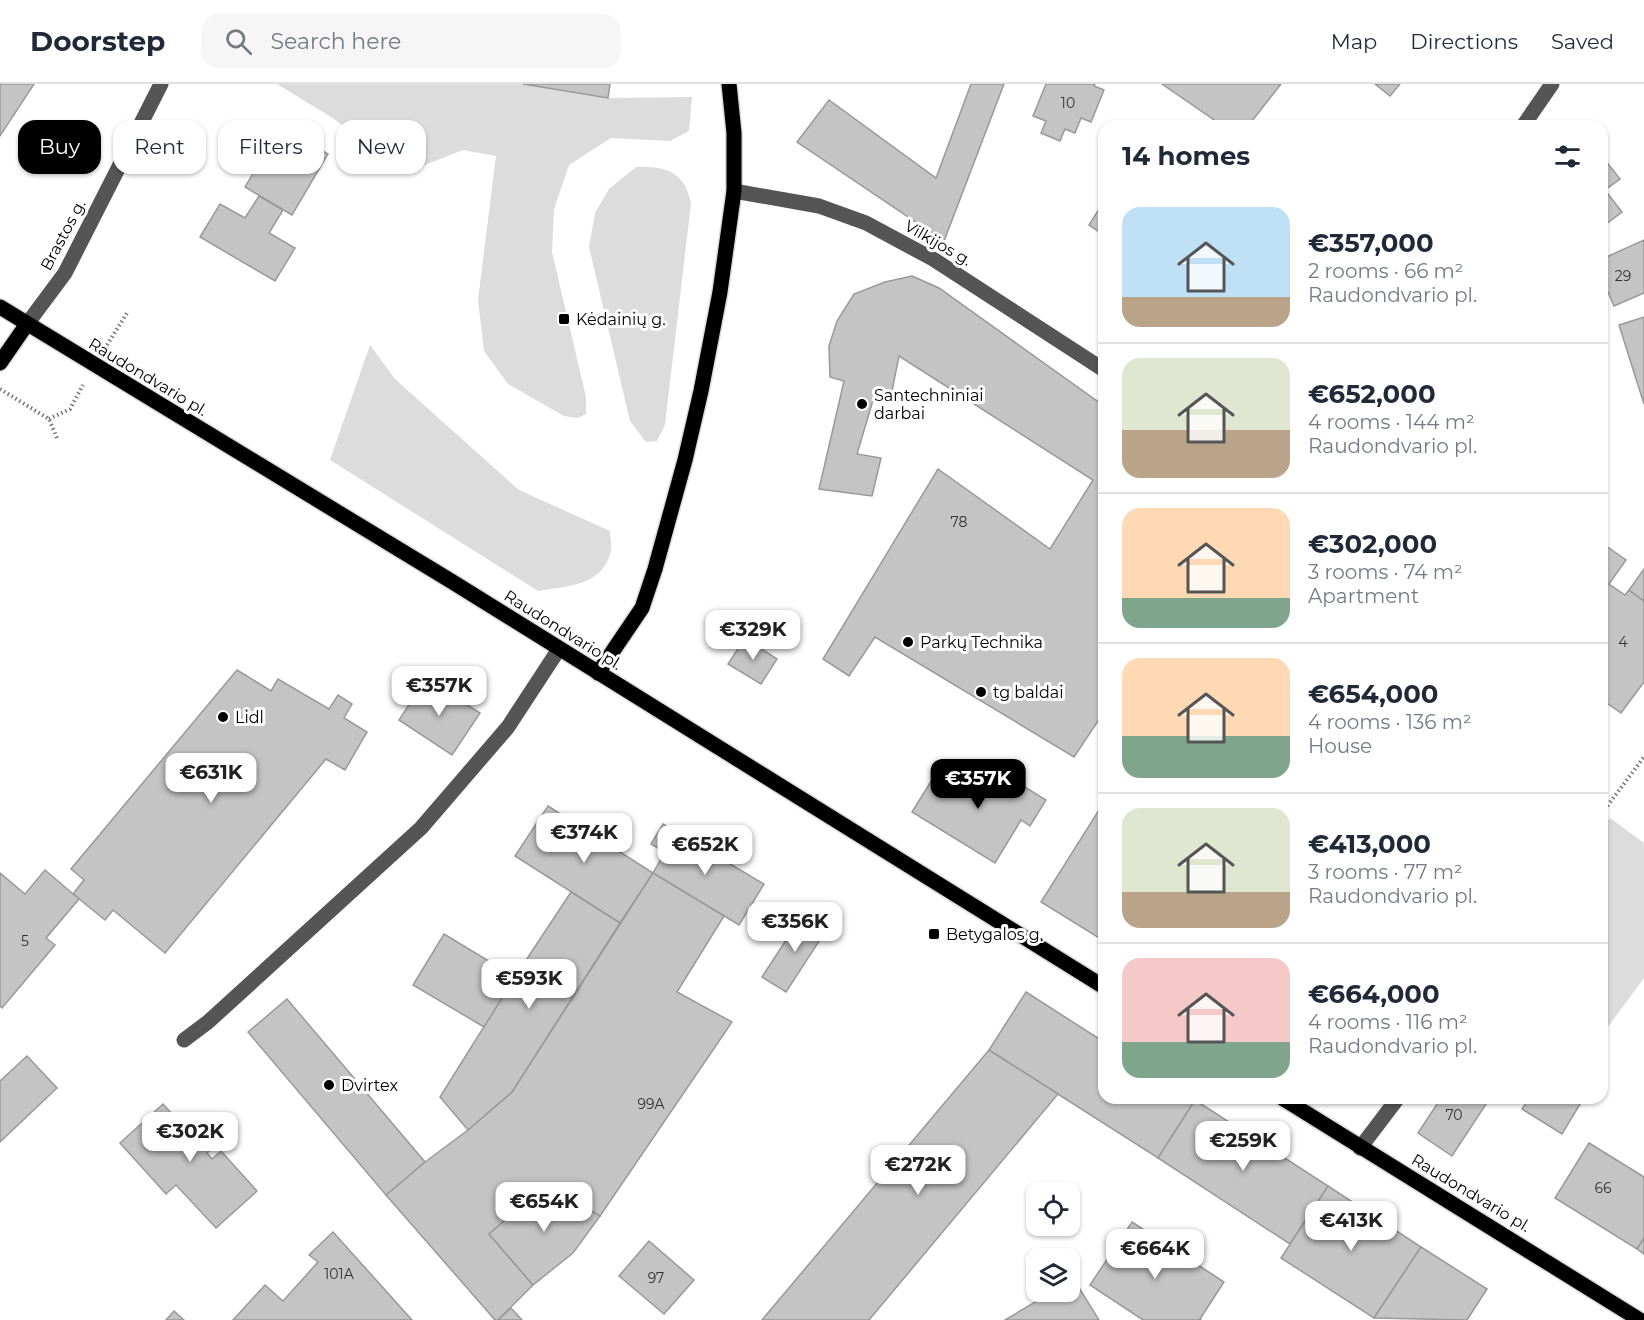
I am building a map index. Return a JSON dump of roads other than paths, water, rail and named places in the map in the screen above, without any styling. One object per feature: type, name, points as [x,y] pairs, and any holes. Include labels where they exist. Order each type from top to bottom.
[{"type":"main road","points":[[598,673],[642,608],[685,460],[701,391],[720,292],[734,191],[734,133],[729,84]]},
{"type":"main road","name":"Raudondvario pl.","points":[[0,307],[598,673],[1098,983]]},
{"type":"main road","name":"Brastos g.","points":[[0,363],[27,324]]},
{"type":"main road","name":"Raudondvario pl.","points":[[1291,1104],[1641,1320]]},
{"type":"street","name":"Brastos g.","points":[[27,324],[65,273],[161,84]]},
{"type":"street","points":[[1527,120],[1552,84]]},
{"type":"street","name":"Vilkijos g.","points":[[734,191],[819,206],[866,223],[933,260],[1098,366]]},
{"type":"street","points":[[184,1040],[217,1014],[421,828],[508,727],[559,649]]},
{"type":"street","points":[[1360,1148],[1393,1104]]},
{"type":"place","name":"Kėdainių g.","points":[[564,319]]},
{"type":"place","name":"Santechniniai darbai","points":[[862,404]]},
{"type":"place","name":"Parkų Technika","points":[[908,642]]},
{"type":"place","name":"tg baldai","points":[[981,692]]},
{"type":"place","name":"Lidl","points":[[223,717]]},
{"type":"place","name":"Betygalos g.","points":[[934,934]]},
{"type":"place","name":"Dvirtex","points":[[329,1085]]}]
